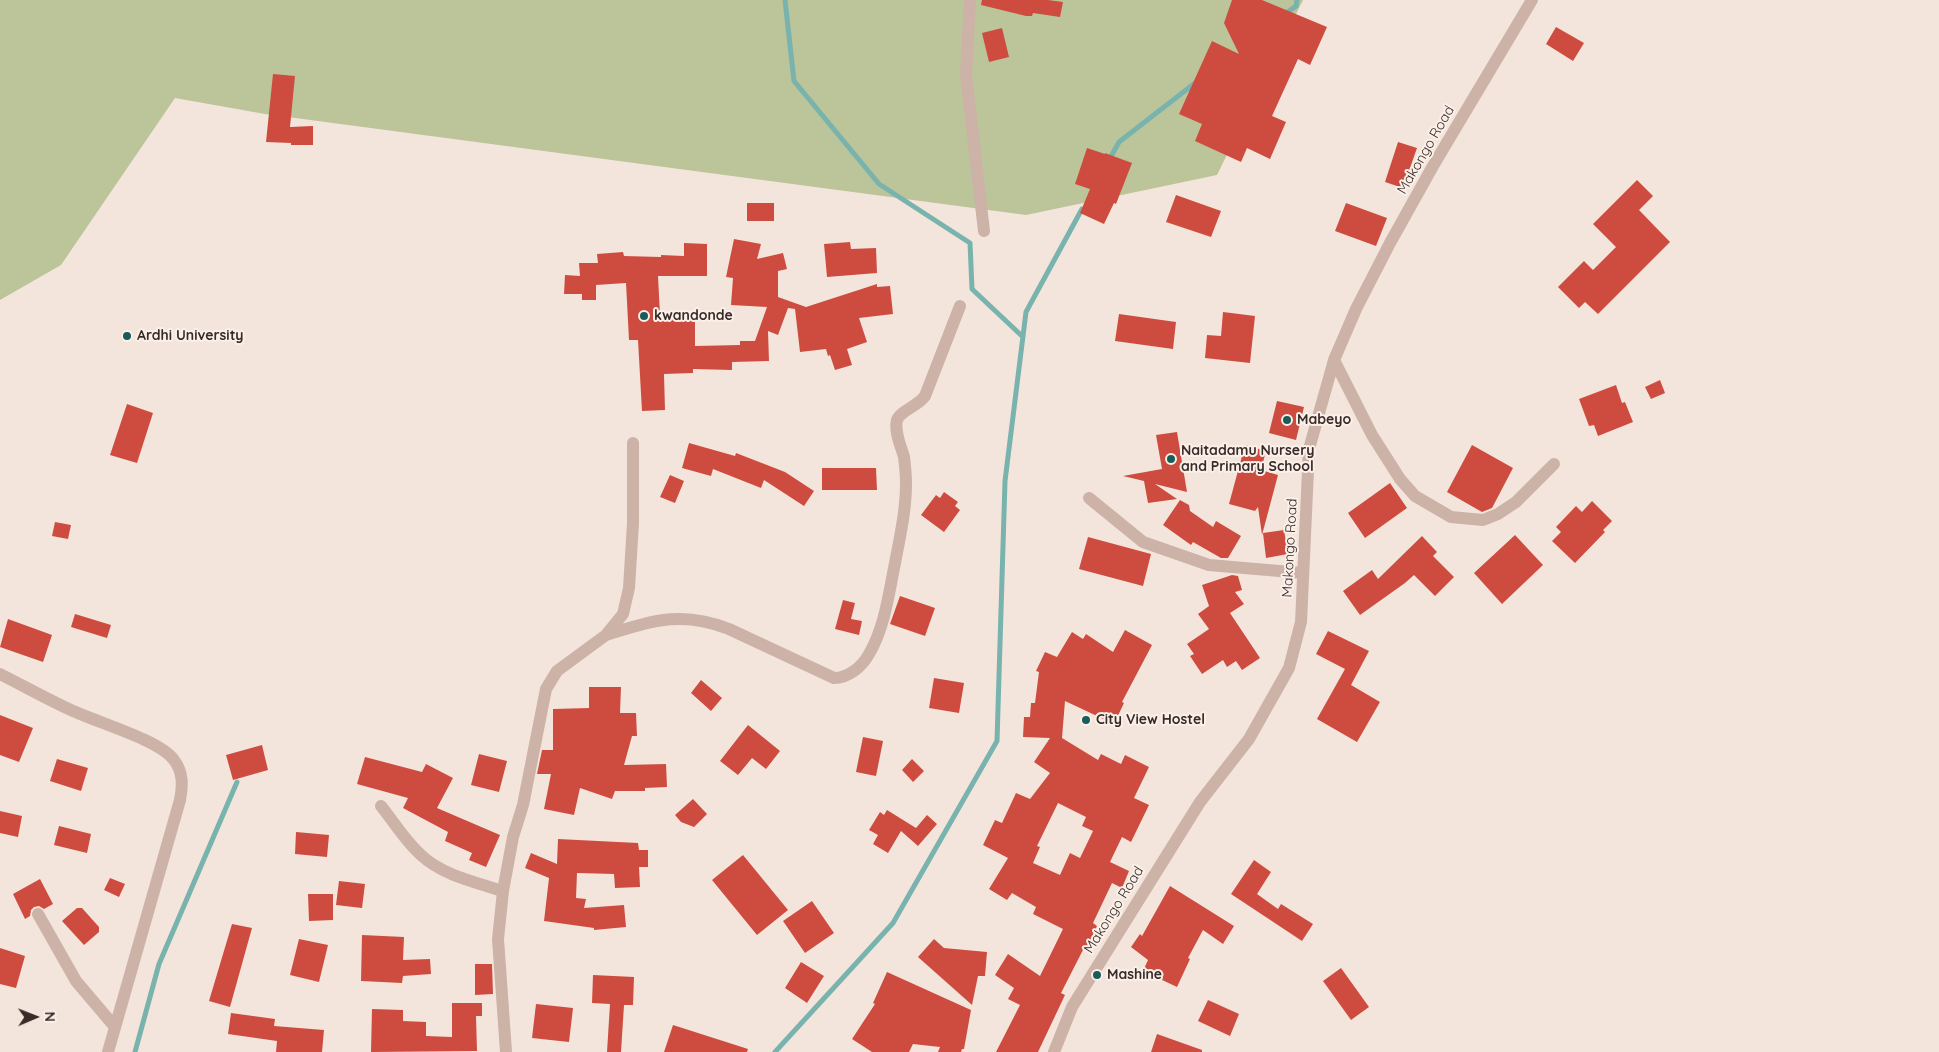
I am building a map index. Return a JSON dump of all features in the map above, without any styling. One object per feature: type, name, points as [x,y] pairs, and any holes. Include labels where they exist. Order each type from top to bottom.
[{"type":"street","points":[[970,0],[966,75],[984,230]]},
{"type":"street","name":"Makongo Road","points":[[1054,1052],[1072,1007],[1200,802],[1249,739],[1289,668],[1301,622],[1310,449],[1334,360],[1356,309],[1390,243],[1532,0]]},
{"type":"street","points":[[606,635],[642,624],[668,619],[691,618],[712,622],[729,629],[834,678],[842,678],[860,666],[870,654],[880,629],[888,598],[904,511],[906,483],[904,459],[898,434],[898,418],[903,412],[919,403],[925,396],[960,306]]},
{"type":"street","points":[[1334,360],[1372,435],[1400,479],[1415,496],[1451,517],[1483,520],[1498,514],[1516,502],[1554,464]]},
{"type":"street","points":[[506,1052],[498,939],[503,891],[513,837],[527,788],[546,689],[557,671],[606,635],[623,614],[629,588],[633,523],[633,443]]},
{"type":"street","points":[[1089,498],[1143,542],[1209,565],[1304,573]]},
{"type":"street","points":[[0,674],[72,711],[162,748],[174,759],[180,771],[183,786],[180,800],[108,1052]]},
{"type":"street","points":[[381,806],[421,855],[438,867],[503,891]]},
{"type":"street","points":[[38,914],[76,981],[115,1028]]},
{"type":"green space","points":[[0,0],[1303,0],[1217,175],[1026,215],[265,114],[175,98],[61,265],[0,300]]},
{"type":"building","points":[[982,0],[1048,0],[1063,2],[1060,17],[1033,13],[1032,16],[1026,16],[981,5]]},
{"type":"building","points":[[1232,0],[1262,0],[1327,27],[1310,65],[1298,59],[1272,116],[1286,122],[1270,159],[1247,148],[1241,162],[1195,141],[1202,124],[1179,114],[1212,41],[1239,54],[1224,23]]},
{"type":"building","points":[[1556,27],[1584,43],[1573,61],[1546,44]]},
{"type":"building","points":[[1002,28],[1009,57],[989,62],[982,33]]},
{"type":"building","points":[[273,74],[295,76],[290,127],[313,126],[313,145],[266,142]]},
{"type":"building","points":[[1398,142],[1417,148],[1403,188],[1385,182]]},
{"type":"building","points":[[1087,148],[1132,163],[1116,204],[1114,203],[1104,224],[1080,213],[1090,189],[1075,184]]},
{"type":"building","points":[[1637,180],[1653,196],[1639,210],[1670,242],[1598,314],[1585,302],[1579,308],[1558,287],[1584,261],[1593,270],[1616,247],[1593,224]]},
{"type":"building","points":[[1176,195],[1221,211],[1211,237],[1166,222]]},
{"type":"building","points":[[747,203],[774,203],[774,221],[747,221]]},
{"type":"building","points":[[1346,203],[1387,218],[1376,246],[1335,231]]},
{"type":"building","points":[[734,239],[761,244],[757,259],[783,253],[787,269],[778,271],[778,297],[806,307],[877,284],[877,287],[890,286],[893,314],[859,318],[867,342],[847,349],[852,365],[835,370],[826,349],[800,352],[795,309],[788,308],[778,335],[768,331],[769,361],[732,362],[732,370],[693,369],[693,373],[664,374],[665,410],[642,411],[638,340],[629,340],[626,283],[596,285],[596,300],[582,300],[582,294],[564,294],[565,275],[580,276],[579,263],[598,263],[597,254],[623,252],[624,256],[684,256],[684,243],[707,244],[707,276],[658,276],[660,315],[695,316],[695,346],[740,345],[740,341],[755,341],[767,307],[731,305],[733,278],[726,277]]},
{"type":"building","points":[[850,242],[851,249],[876,248],[877,273],[827,277],[824,244]]},
{"type":"building","points":[[1223,312],[1255,316],[1250,363],[1205,358],[1207,335],[1221,336]]},
{"type":"building","points":[[1119,314],[1176,322],[1173,349],[1115,341]]},
{"type":"building","points":[[1660,380],[1665,393],[1651,399],[1645,387]]},
{"type":"building","points":[[1616,385],[1622,403],[1625,402],[1633,422],[1598,436],[1594,425],[1589,426],[1579,399]]},
{"type":"building","name":"Mabeyo","points":[[1277,401],[1304,407],[1296,440],[1269,433]]},
{"type":"building","points":[[127,404],[153,413],[137,463],[110,455]]},
{"type":"building","points":[[1177,432],[1187,492],[1155,484],[1177,499],[1148,503],[1144,481],[1123,476],[1162,469],[1156,435]]},
{"type":"building","points":[[689,443],[735,456],[736,453],[785,472],[814,491],[804,506],[764,480],[761,488],[713,469],[711,476],[682,468]]},
{"type":"building","points":[[1245,445],[1266,451],[1261,470],[1278,475],[1262,535],[1258,507],[1255,511],[1229,504]]},
{"type":"building","points":[[1472,445],[1513,468],[1492,508],[1482,512],[1447,492]]},
{"type":"building","points":[[822,468],[876,468],[877,490],[822,490]]},
{"type":"building","points":[[670,475],[684,481],[675,503],[660,497]]},
{"type":"building","points":[[1390,483],[1407,508],[1365,538],[1348,513]]},
{"type":"building","points":[[944,492],[958,502],[955,506],[960,510],[944,532],[921,515],[936,495],[940,498]]},
{"type":"building","points":[[1180,500],[1189,505],[1190,511],[1213,527],[1216,521],[1241,536],[1228,558],[1221,558],[1193,542],[1191,545],[1163,525]]},
{"type":"building","points":[[1592,501],[1612,521],[1603,530],[1605,532],[1575,563],[1552,541],[1561,532],[1556,527],[1576,506],[1582,512]]},
{"type":"building","points":[[55,522],[71,525],[68,539],[52,536]]},
{"type":"building","points":[[1284,530],[1288,554],[1266,558],[1263,533]]},
{"type":"building","points":[[1515,535],[1543,565],[1502,604],[1474,573]]},
{"type":"building","points":[[1422,536],[1437,552],[1433,556],[1454,577],[1435,596],[1414,575],[1360,615],[1343,591],[1372,570],[1378,579]]},
{"type":"building","points":[[1088,537],[1151,554],[1143,586],[1079,569]]},
{"type":"building","points":[[1232,575],[1238,576],[1242,590],[1235,592],[1244,604],[1230,613],[1260,658],[1242,670],[1236,661],[1227,667],[1223,660],[1202,674],[1190,656],[1194,654],[1187,644],[1209,629],[1198,614],[1209,606],[1202,585]]},
{"type":"building","points":[[900,596],[935,608],[925,636],[890,624]]},
{"type":"building","points":[[843,600],[855,603],[851,619],[862,621],[859,635],[835,629]]},
{"type":"building","points":[[75,614],[111,625],[107,638],[71,627]]},
{"type":"building","points":[[8,619],[52,635],[43,662],[0,647]]},
{"type":"building","points":[[1125,630],[1152,645],[1122,702],[1124,703],[1114,724],[1065,701],[1062,738],[1098,760],[1101,754],[1121,764],[1125,755],[1149,767],[1134,798],[1149,805],[1131,842],[1122,837],[1110,862],[1129,871],[1122,888],[1112,883],[1093,923],[1097,926],[1061,993],[1065,995],[1038,1052],[996,1052],[1020,1005],[1008,999],[1014,988],[995,975],[1008,954],[1040,976],[1063,929],[1033,914],[1036,907],[1012,893],[1007,900],[989,889],[1008,858],[983,845],[995,820],[1002,823],[1016,793],[1030,799],[1050,773],[1034,762],[1050,738],[1023,737],[1024,717],[1030,717],[1031,703],[1035,703],[1039,672],[1036,671],[1045,652],[1057,657],[1072,632],[1083,639],[1086,634],[1113,652]],"holes":[[[1058,803],[1086,817],[1082,826],[1093,831],[1080,858],[1070,853],[1060,875],[1033,863],[1040,847],[1037,846]]]},
{"type":"building","points":[[1328,631],[1369,651],[1351,685],[1380,702],[1357,742],[1317,719],[1345,669],[1316,654]]},
{"type":"building","points":[[934,678],[964,683],[959,713],[929,708]]},
{"type":"building","points":[[701,680],[722,698],[711,711],[691,693]]},
{"type":"building","points":[[589,687],[621,687],[620,713],[636,713],[637,736],[632,736],[624,765],[666,764],[667,787],[645,788],[645,791],[615,791],[612,799],[580,788],[574,815],[544,809],[551,774],[537,774],[542,750],[553,750],[553,709],[589,708]]},
{"type":"building","points":[[0,715],[33,728],[19,762],[0,755]]},
{"type":"building","points":[[748,725],[780,751],[766,769],[752,758],[738,775],[720,761]]},
{"type":"building","points":[[863,737],[883,741],[876,776],[856,772]]},
{"type":"building","points":[[262,745],[268,770],[233,780],[226,755]]},
{"type":"building","points":[[479,754],[507,761],[499,792],[471,785]]},
{"type":"building","points":[[365,757],[422,772],[426,764],[453,778],[437,808],[500,835],[486,867],[469,860],[472,853],[445,841],[448,832],[403,808],[408,798],[357,784]]},
{"type":"building","points":[[57,759],[88,768],[81,791],[50,781]]},
{"type":"building","points":[[912,759],[924,771],[913,782],[902,770]]},
{"type":"building","points":[[693,799],[707,814],[694,827],[681,822],[675,815]]},
{"type":"building","points":[[887,810],[916,828],[927,815],[937,824],[918,846],[901,831],[888,853],[873,844],[878,835],[869,830],[880,812],[884,815]]},
{"type":"building","points":[[0,811],[22,816],[18,837],[0,833]]},
{"type":"building","points":[[59,826],[91,834],[87,853],[54,845]]},
{"type":"building","points":[[296,832],[329,835],[327,857],[295,854]]},
{"type":"building","points":[[558,839],[638,843],[639,850],[648,850],[648,867],[639,867],[640,887],[615,888],[614,874],[577,873],[576,898],[586,899],[584,908],[624,905],[626,927],[594,930],[594,928],[544,921],[549,878],[525,868],[531,853],[557,864]]},
{"type":"building","points":[[743,855],[788,910],[757,935],[712,880]]},
{"type":"building","points":[[1254,860],[1271,872],[1257,894],[1278,909],[1281,904],[1313,924],[1302,941],[1231,894]]},
{"type":"building","points":[[110,878],[125,884],[119,897],[104,890]]},
{"type":"building","points":[[40,879],[53,904],[44,909],[39,906],[34,907],[31,910],[30,916],[25,919],[13,894]]},
{"type":"building","points":[[339,881],[365,884],[362,908],[336,905]]},
{"type":"building","points":[[1170,886],[1234,926],[1223,944],[1203,930],[1188,958],[1190,959],[1177,987],[1143,971],[1148,960],[1131,947],[1140,934],[1142,936]]},
{"type":"building","points":[[308,894],[333,894],[333,920],[309,921]]},
{"type":"building","points":[[812,901],[834,933],[805,953],[783,921]]},
{"type":"building","points":[[77,908],[82,908],[99,927],[99,932],[84,945],[62,921]]},
{"type":"building","points":[[232,924],[252,928],[230,1007],[209,1001]]},
{"type":"building","points":[[362,935],[404,937],[403,960],[430,959],[431,974],[403,976],[402,983],[361,981]]},
{"type":"building","points":[[299,939],[328,945],[319,982],[290,975]]},
{"type":"building","points":[[934,939],[944,948],[987,952],[985,976],[978,976],[972,1005],[918,957]]},
{"type":"building","points":[[0,948],[25,956],[16,988],[0,984]]},
{"type":"building","points":[[801,962],[824,976],[807,1003],[785,988]]},
{"type":"building","points":[[475,964],[492,964],[493,994],[475,995]]},
{"type":"building","points":[[1341,968],[1369,1007],[1351,1020],[1323,981]]},
{"type":"building","points":[[887,972],[971,1010],[964,1049],[961,1052],[938,1052],[940,1047],[913,1044],[909,1052],[872,1052],[852,1039],[875,1004],[873,1003]]},
{"type":"building","points":[[593,975],[634,977],[633,1005],[624,1005],[621,1052],[607,1052],[610,1004],[592,1003]]},
{"type":"building","points":[[1208,1000],[1239,1014],[1230,1036],[1198,1021]]},
{"type":"building","points":[[452,1003],[482,1003],[482,1016],[476,1016],[477,1051],[371,1052],[372,1009],[403,1010],[403,1021],[426,1022],[426,1036],[452,1037]]},
{"type":"building","points":[[536,1004],[573,1008],[569,1042],[532,1038]]},
{"type":"building","points":[[231,1013],[275,1019],[274,1026],[324,1030],[322,1052],[276,1052],[277,1041],[228,1034]]},
{"type":"building","points":[[673,1025],[748,1049],[747,1052],[664,1052]]},
{"type":"building","points":[[1157,1034],[1202,1050],[1202,1052],[1151,1052]]},
{"type":"waterway","points":[[785,0],[794,81],[879,184],[970,243],[972,289],[1023,337]]},
{"type":"waterway","points":[[1285,14],[1296,6],[1297,0]]},
{"type":"waterway","points":[[1109,160],[1119,142],[1195,83]]},
{"type":"waterway","points":[[775,1052],[893,923],[997,741],[1005,481],[1026,312],[1082,209]]},
{"type":"waterway","points":[[135,1052],[159,964],[237,782]]},
{"type":"place","name":"kwandonde","points":[[644,316]]},
{"type":"place","name":"Ardhi University","points":[[127,336]]},
{"type":"place","name":"Mabeyo","points":[[1287,420]]},
{"type":"place","name":"Naitadamu Nursery and Primary School","points":[[1171,459]]},
{"type":"place","name":"City View Hostel","points":[[1086,720]]},
{"type":"place","name":"Mashine","points":[[1097,975]]}]
